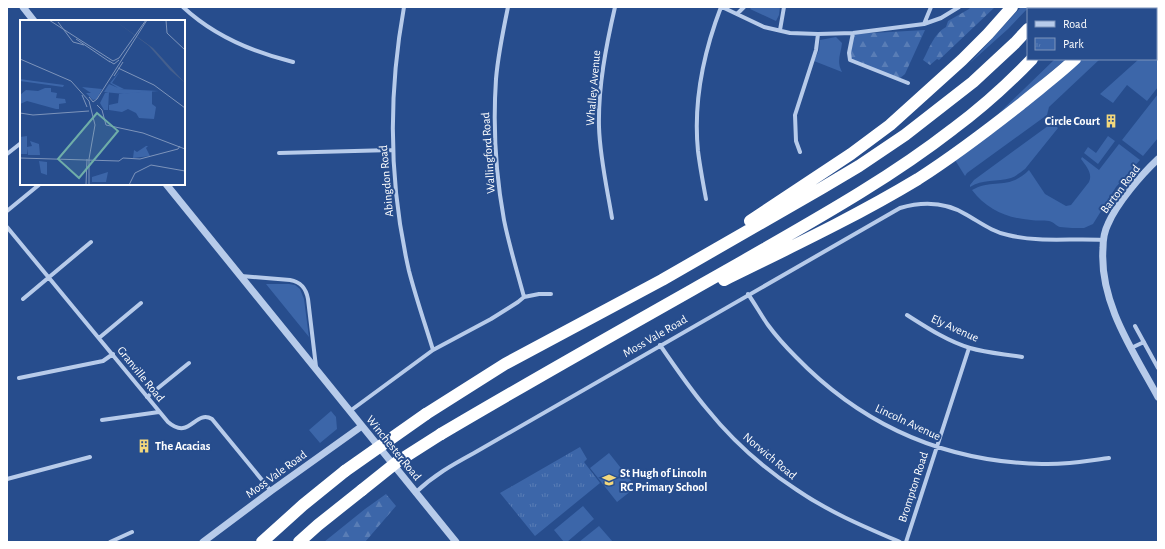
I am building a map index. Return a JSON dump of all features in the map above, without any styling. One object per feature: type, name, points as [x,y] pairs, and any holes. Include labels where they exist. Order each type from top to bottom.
[{"type":"highway","points":[[662,280],[851,154],[890,125],[962,60],[1012,7]]},
{"type":"highway","points":[[262,542],[303,505],[345,471],[426,414],[505,364],[662,280],[822,188],[906,135],[973,82],[1027,30]]},
{"type":"highway","points":[[299,542],[397,462],[441,434],[520,387],[765,249],[873,185],[953,129],[986,102],[1031,60]]},
{"type":"highway","points":[[617,333],[822,232],[918,178],[954,155],[1074,60]]},
{"type":"street","points":[[23,7],[33,20]]},
{"type":"street","points":[[183,7],[209,28],[231,41],[252,51],[293,62]]},
{"type":"street","name":"Abingdon Road","points":[[404,7],[399,30],[392,108],[392,150],[395,186],[402,236],[410,272],[433,350]]},
{"type":"street","name":"Wallingford Road","points":[[508,7],[503,30],[496,80],[495,124],[498,172],[504,219],[524,297]]},
{"type":"street","name":"Whalley Avenue","points":[[612,218],[601,156],[599,127],[603,67],[608,35],[615,7]]},
{"type":"street","points":[[706,199],[698,150],[698,102],[700,77],[705,53],[712,29],[721,7],[764,27],[790,33],[818,34],[853,33],[924,24],[941,18],[959,7]]},
{"type":"street","points":[[737,14],[744,7]]},
{"type":"street","points":[[780,30],[784,7]]},
{"type":"street","points":[[924,24],[931,7]]},
{"type":"street","points":[[853,33],[849,53],[850,60],[908,83]]},
{"type":"street","points":[[800,152],[796,141],[795,115],[816,50],[818,34]]},
{"type":"street","points":[[7,154],[20,144]]},
{"type":"street","points":[[279,153],[392,150]]},
{"type":"street","name":"Barton Road","points":[[1158,159],[1138,181],[1108,224],[1103,240],[1102,261],[1106,290],[1115,317],[1158,397]]},
{"type":"street","points":[[7,211],[39,185]]},
{"type":"street","name":"Winchester Road","points":[[167,185],[456,542]]},
{"type":"street","name":"Moss Vale Road","points":[[416,493],[429,480],[445,470],[890,212],[900,208],[909,205],[929,203],[947,205],[997,232],[1018,237],[1050,240],[1103,240]]},
{"type":"street","name":"Granville Road","points":[[7,227],[168,422],[178,429],[184,428],[208,416],[271,491]]},
{"type":"street","points":[[23,299],[91,242]]},
{"type":"street","points":[[241,276],[295,281],[305,289],[308,299],[316,368]]},
{"type":"street","points":[[350,411],[433,350],[491,319],[524,297],[539,294],[551,294]]},
{"type":"street","name":"Lincoln Avenue","points":[[748,294],[768,325],[784,345],[838,395],[866,414],[913,438],[937,447],[978,458],[1021,463],[1066,463],[1109,458]]},
{"type":"street","points":[[99,338],[141,303]]},
{"type":"street","name":"Ely Avenue","points":[[906,315],[937,333],[969,348],[1022,357]]},
{"type":"street","points":[[1135,326],[1158,368]]},
{"type":"street","points":[[1131,348],[1144,342]]},
{"type":"street","name":"Norwich Road","points":[[660,345],[682,377],[707,409],[735,440],[765,467],[797,491],[833,512],[900,542]]},
{"type":"street","name":"Brompton Road","points":[[906,542],[969,348]]},
{"type":"street","points":[[20,378],[98,363],[113,354]]},
{"type":"street","points":[[147,397],[189,363]]},
{"type":"street","points":[[102,420],[159,412]]},
{"type":"street","name":"Moss Vale Road","points":[[203,542],[362,426]]},
{"type":"street","points":[[7,479],[90,457]]},
{"type":"street","points":[[110,542],[132,532]]},
{"type":"green space","points":[[752,7],[780,7],[779,15],[776,21],[750,9]]},
{"type":"green space","points":[[971,7],[995,7],[939,60],[937,59],[930,65],[923,60],[935,37],[946,27],[948,21]]},
{"type":"green space","points":[[1021,7],[1029,7],[1008,29],[970,63]]},
{"type":"green space","points":[[925,30],[905,74],[899,79],[853,61],[849,55],[854,34]]},
{"type":"green space","points":[[836,37],[842,43],[839,64],[842,72],[814,61],[819,50],[820,40]]},
{"type":"green space","points":[[1158,56],[1158,87],[1147,101],[1127,85],[1113,103],[1100,94],[1138,60],[1157,60]]},
{"type":"green space","points":[[1054,60],[1065,60],[1019,99],[998,114]]},
{"type":"green space","points":[[1080,60],[1099,60],[1049,107],[1047,115],[967,173],[965,176],[955,160],[997,130]]},
{"type":"green space","points":[[1158,94],[1158,138],[1143,156],[1122,140]]},
{"type":"green space","points":[[1052,123],[1058,128],[1025,169],[1011,178],[975,184],[970,187],[974,180]]},
{"type":"green space","points":[[1108,136],[1115,141],[1098,164],[1084,153],[1088,147],[1096,153]]},
{"type":"green space","points":[[1119,144],[1140,160],[1116,187],[1093,224],[1084,228],[1060,227],[1049,221],[1022,219],[1006,215],[984,203],[972,190],[987,185],[1014,180],[1029,170],[1045,194],[1066,206],[1071,205],[1090,179],[1090,173],[1081,159],[1082,157],[1099,170]]},
{"type":"green space","points":[[266,284],[289,284],[295,285],[300,289],[304,299],[309,337]]},
{"type":"green space","points":[[331,411],[336,417],[337,429],[320,443],[309,430]]},
{"type":"green space","points":[[580,447],[587,459],[584,462],[600,483],[535,536],[500,493]]},
{"type":"green space","points":[[609,453],[636,487],[617,502],[590,468]]},
{"type":"green space","points":[[386,494],[396,506],[365,542],[324,542],[365,509]]},
{"type":"green space","points":[[583,506],[594,519],[567,542],[564,542],[554,530]]},
{"type":"green space","points":[[599,526],[613,542],[579,542]]},
{"type":"place","name":"Circle Court","points":[[1111,121]]},
{"type":"place","name":"The Acacias","points":[[144,446]]},
{"type":"place","name":"St Hugh of Lincoln RC Primary School","points":[[609,480]]}]
